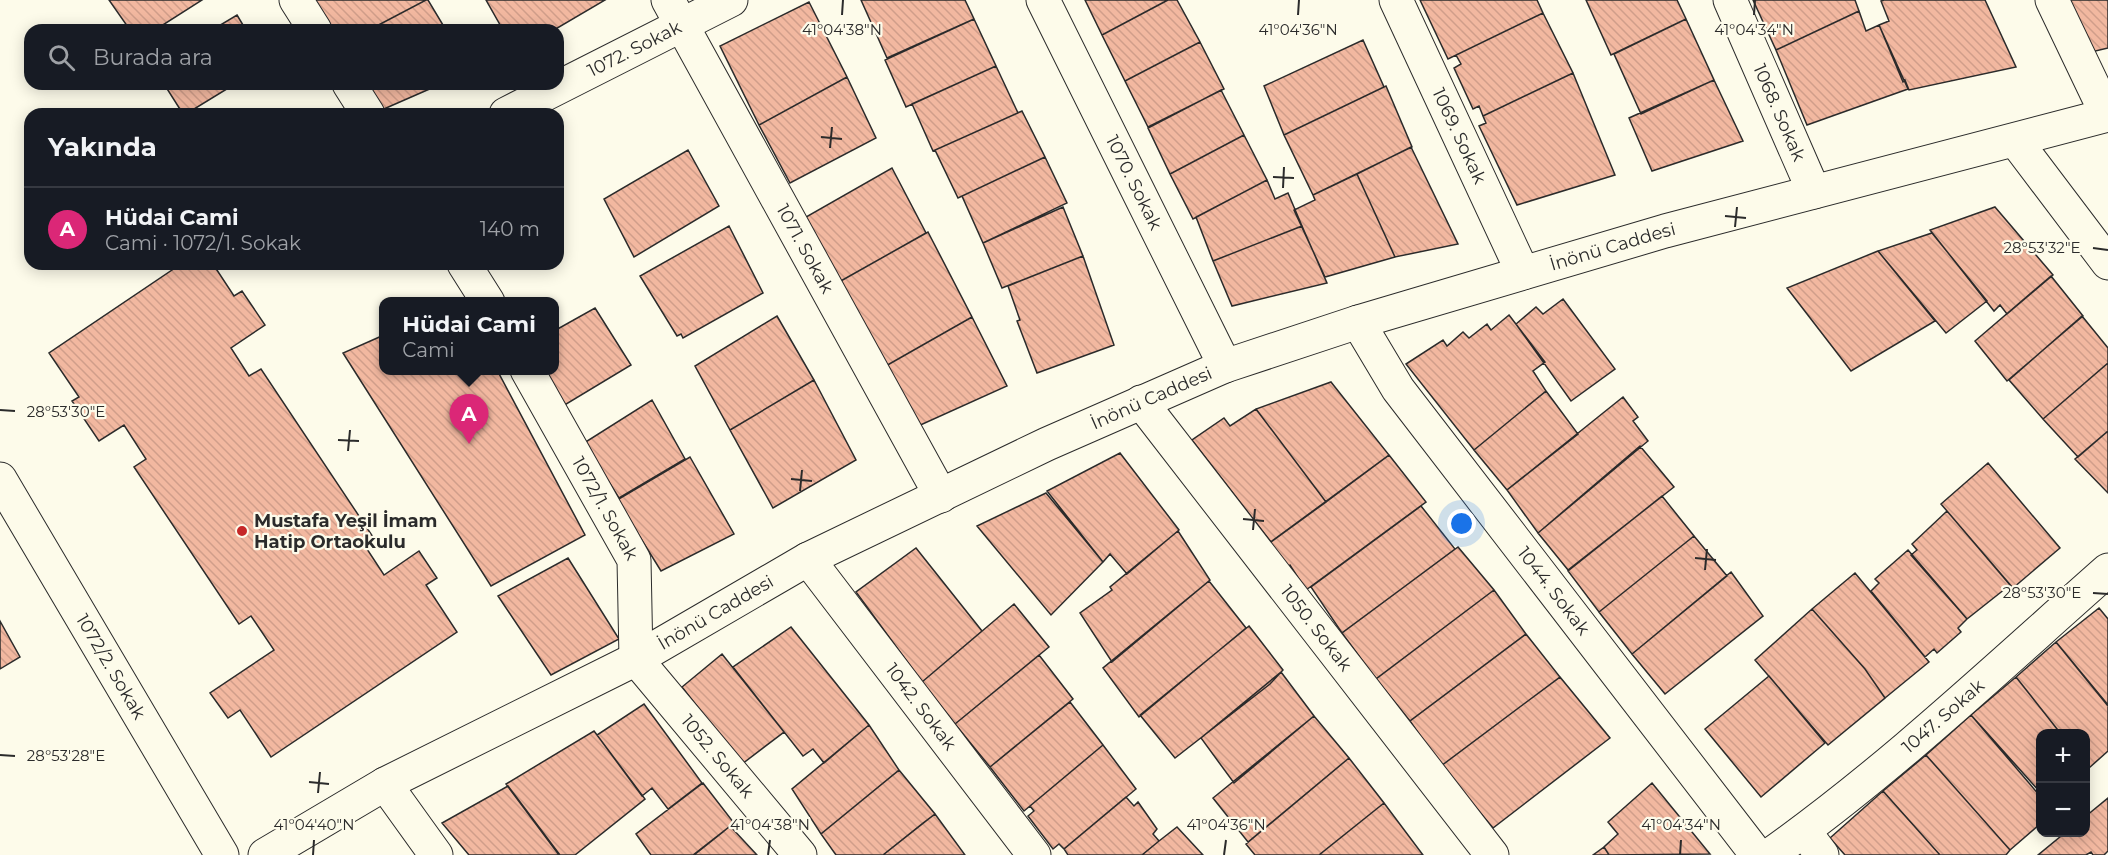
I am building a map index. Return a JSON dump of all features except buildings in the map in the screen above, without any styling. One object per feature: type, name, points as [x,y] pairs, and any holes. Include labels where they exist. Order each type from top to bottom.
[{"type":"street","points":[[296,0],[311,24]]},
{"type":"street","name":"1072. Sokak","points":[[564,79],[675,12],[731,0]]},
{"type":"street","name":"1070. Sokak","points":[[1043,0],[1225,366]]},
{"type":"street","name":"1069. Sokak","points":[[1396,0],[1523,273]]},
{"type":"street","name":"1068. Sokak","points":[[1730,0],[1814,192]]},
{"type":"street","points":[[2052,0],[2107,115]]},
{"type":"street","name":"1071. Sokak","points":[[675,12],[941,496]]},
{"type":"street","points":[[353,90],[364,108]]},
{"type":"street","name":"1072. Sokak","points":[[516,108],[546,90]]},
{"type":"street","name":"İnönü Caddesi","points":[[265,855],[385,784],[636,658],[808,559],[1141,402],[1225,366],[1358,322],[1665,231],[2107,115]]},
{"type":"street","points":[[2015,140],[2108,263]]},
{"type":"street","points":[[468,270],[485,297]]},
{"type":"street","name":"1044. Sokak","points":[[1358,322],[1398,389],[1757,855]]},
{"type":"street","name":"1072/1. Sokak","points":[[530,375],[634,560],[636,658]]},
{"type":"street","name":"1050. Sokak","points":[[1141,402],[1492,855]]},
{"type":"street","name":"1072/2. Sokak","points":[[0,479],[222,855]]},
{"type":"street","name":"1042. Sokak","points":[[808,559],[1034,855]]},
{"type":"street","name":"1047. Sokak","points":[[1770,855],[1813,843],[1908,746],[2108,570]]},
{"type":"street","name":"1052. Sokak","points":[[636,658],[800,855]]},
{"type":"street","points":[[385,784],[436,855]]},
{"type":"place","name":"Hüdai Cami","points":[[469,444]]},
{"type":"place","name":"Mustafa Yeşil İmam Hatip Ortaokulu","points":[[242,531]]}]
